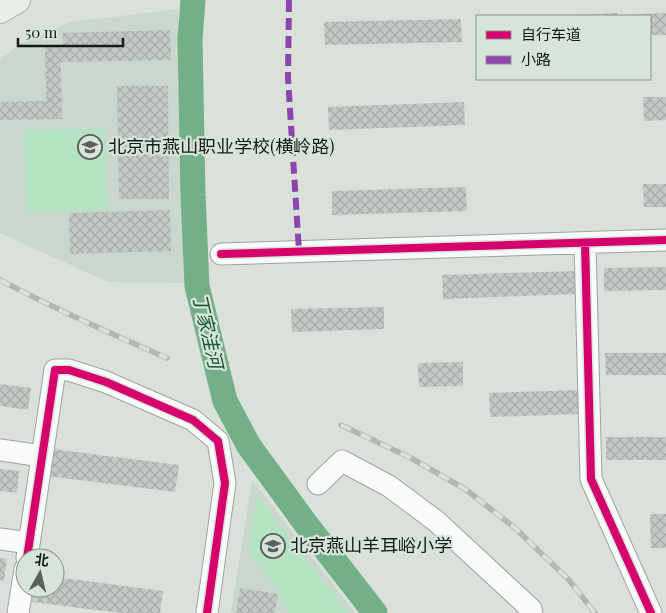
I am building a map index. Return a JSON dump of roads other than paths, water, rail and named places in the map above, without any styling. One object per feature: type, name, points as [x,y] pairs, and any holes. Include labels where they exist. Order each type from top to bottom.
[{"type":"main road","points":[[0,10],[17,0]]},
{"type":"street","points":[[221,254],[666,240]]},
{"type":"street","points":[[585,243],[591,478],[651,613]]},
{"type":"street","points":[[28,548],[55,370],[69,370],[106,382],[193,420],[218,441],[225,483],[207,613]]},
{"type":"street","points":[[0,450],[42,456]]},
{"type":"street","points":[[318,484],[342,461],[389,486],[443,527],[532,613]]},
{"type":"street","points":[[0,539],[23,548]]},
{"type":"street","points":[[18,613],[20,598]]},
{"type":"waterway","name":"丁家洼河","points":[[193,0],[190,39],[197,286],[225,401],[249,446],[375,613]]},
{"type":"railway","points":[[0,280],[83,321],[167,358]]},
{"type":"railway","points":[[341,425],[411,458],[465,489],[515,528],[569,580],[595,613]]},
{"type":"place","name":"北京市燕山职业学校(横岭路)","points":[[90,147]]},
{"type":"place","name":"北京燕山羊耳峪小学","points":[[273,546]]}]
